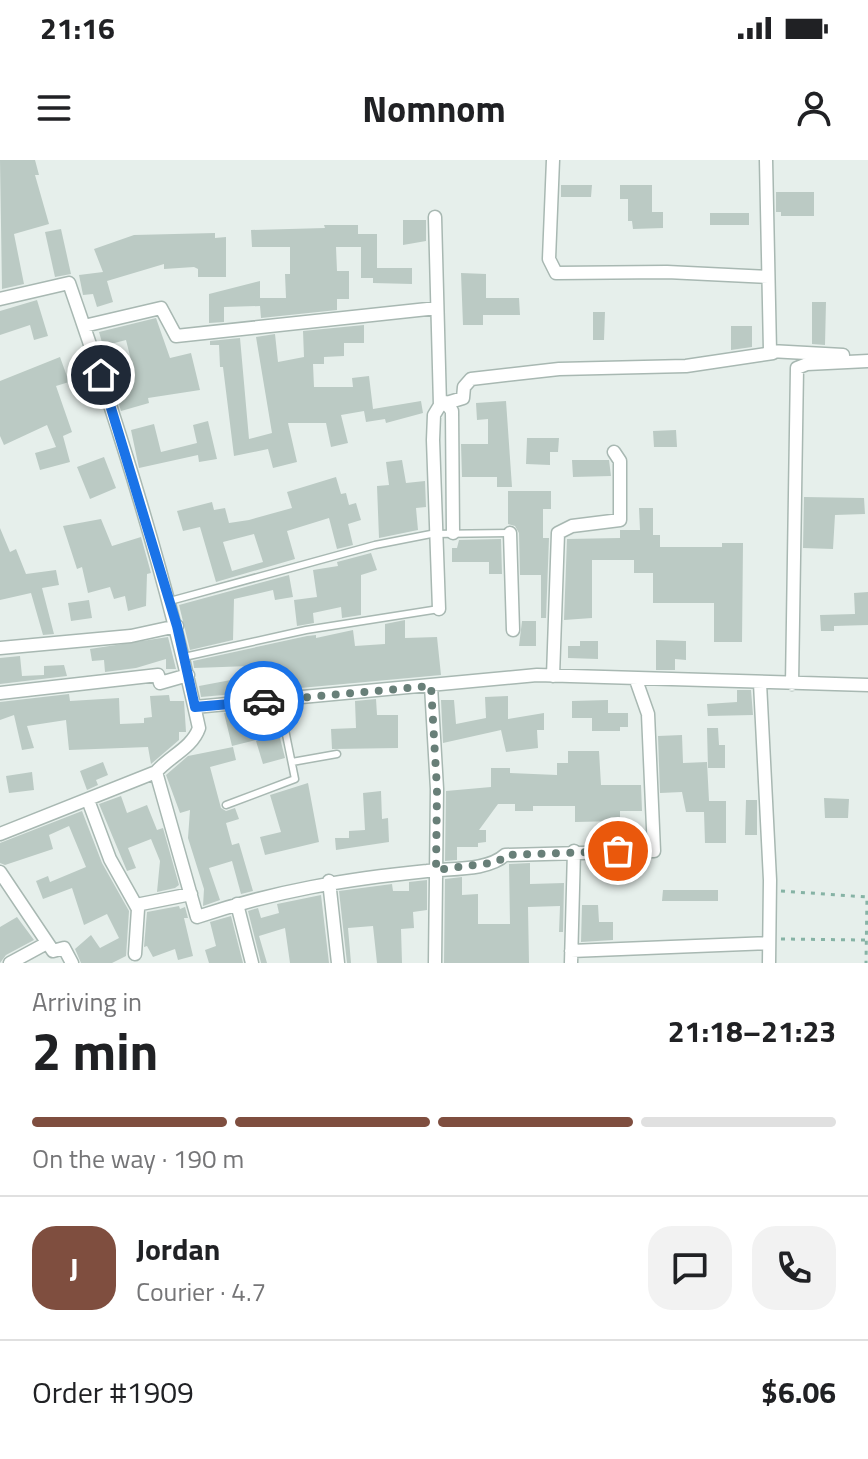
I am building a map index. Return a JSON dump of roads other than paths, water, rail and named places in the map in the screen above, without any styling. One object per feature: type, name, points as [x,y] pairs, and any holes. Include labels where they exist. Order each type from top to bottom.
[{"type":"street","points":[[553,160],[549,259],[556,273],[667,272],[768,277]]},
{"type":"street","points":[[766,160],[769,344],[773,353]]},
{"type":"street","points":[[435,217],[442,404]]},
{"type":"street","points":[[0,299],[69,283],[170,601],[199,728],[194,742],[171,755],[156,772],[0,834]]},
{"type":"street","points":[[84,326],[161,308],[176,336],[437,308]]},
{"type":"street","points":[[439,609],[434,415],[442,404],[463,398],[464,387],[471,379],[559,369],[686,366],[773,353],[868,358]]},
{"type":"street","points":[[792,684],[797,368],[807,364],[868,358]]},
{"type":"street","points":[[442,404],[452,411],[453,533]]},
{"type":"street","points":[[553,676],[558,533],[572,526],[620,520],[620,461],[614,452]]},
{"type":"street","points":[[510,533],[513,630]]},
{"type":"street","points":[[0,648],[131,636],[177,626]]},
{"type":"street","points":[[0,693],[158,675],[160,683],[188,675]]},
{"type":"street","points":[[195,707],[431,686],[502,676],[868,685]]},
{"type":"street","points":[[156,772],[197,917],[329,881],[498,862],[505,855],[654,851],[648,714],[636,680]]},
{"type":"street","points":[[760,683],[770,890],[769,963]]},
{"type":"street","points":[[431,686],[437,789],[435,963]]},
{"type":"street","points":[[88,800],[110,859],[136,905],[135,954]]},
{"type":"street","points":[[574,851],[571,957],[769,941]]},
{"type":"street","points":[[0,872],[53,951],[64,948],[72,963]]},
{"type":"street","points":[[329,881],[338,963]]},
{"type":"street","points":[[136,905],[191,894]]},
{"type":"street","points":[[237,904],[252,963]]},
{"type":"street","points":[[5,963],[47,943]]},
{"type":"lane","points":[[170,601],[375,545],[435,534],[510,533]]},
{"type":"lane","points":[[184,657],[306,630],[439,609]]},
{"type":"lane","points":[[226,805],[295,779],[279,700]]},
{"type":"lane","points":[[292,762],[337,754]]}]
